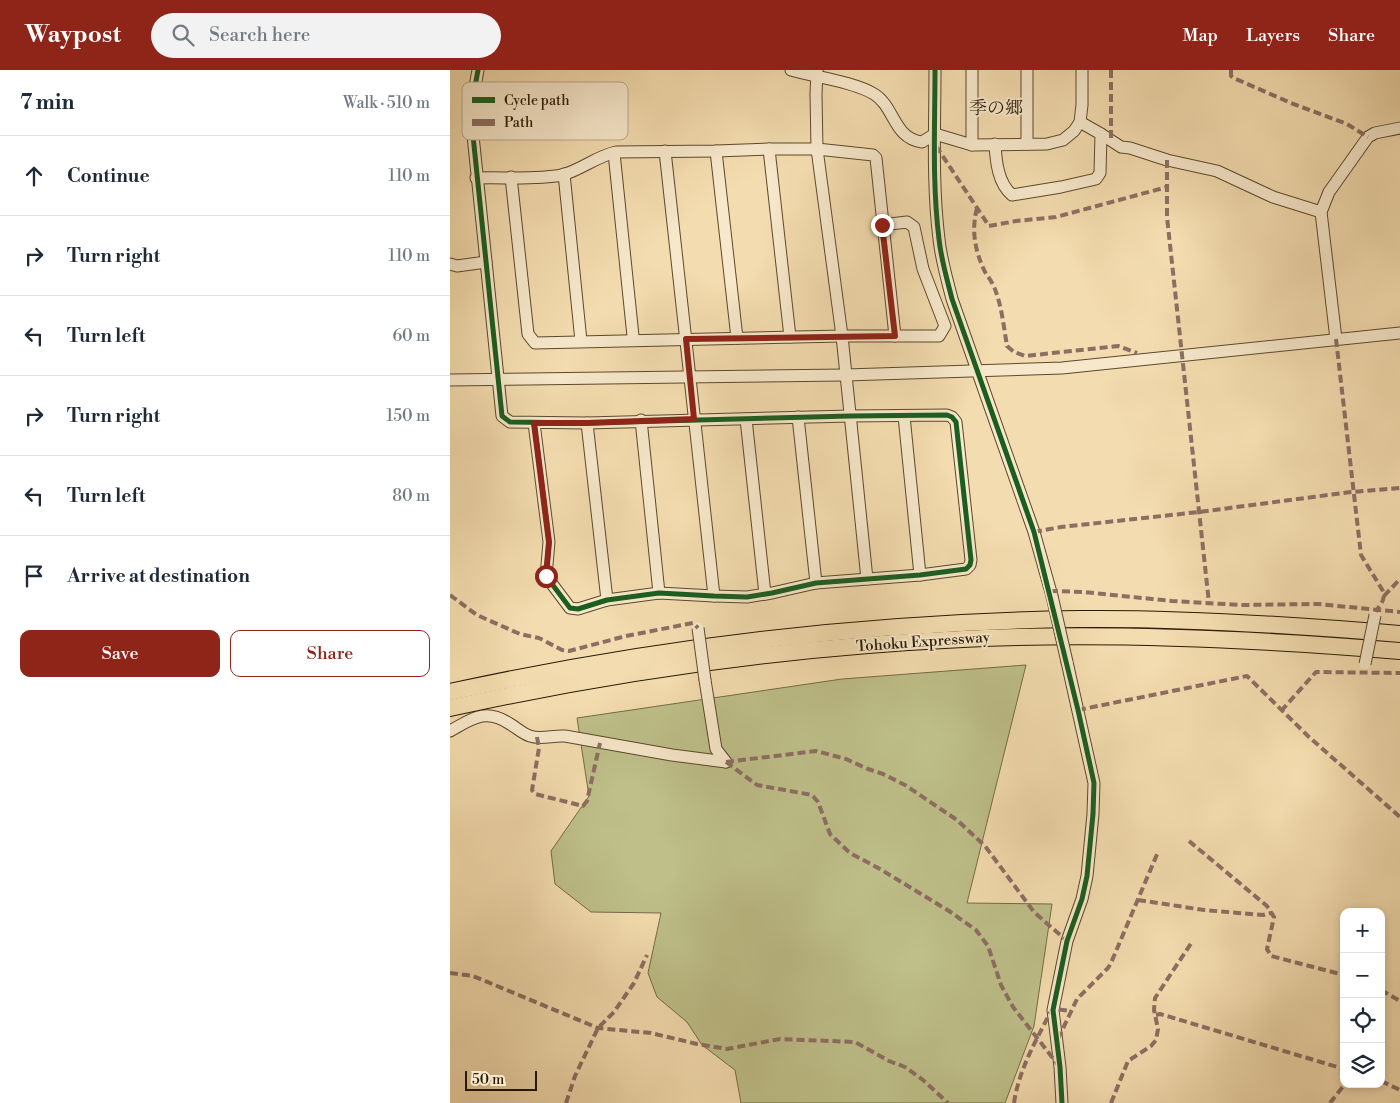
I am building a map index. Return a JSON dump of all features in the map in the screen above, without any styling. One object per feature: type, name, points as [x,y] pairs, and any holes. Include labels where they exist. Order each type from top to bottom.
[{"type":"highway","name":"Tohoku Expressway","points":[[450,692],[582,666],[695,648],[823,632],[908,626],[1026,620],[1145,620],[1267,624],[1400,634]]},
{"type":"highway","name":"Tohoku Expressway","points":[[450,708],[575,684],[696,664],[823,649],[964,639],[1054,636],[1187,637],[1265,640],[1400,651]]},
{"type":"street","points":[[791,70],[817,74],[859,87],[876,95],[901,131],[911,139],[922,142],[935,134],[972,145],[1047,144],[1063,140],[1074,131],[1080,122],[1082,70]]},
{"type":"street","points":[[935,70],[936,204],[939,240],[952,299],[1034,532],[1052,596],[1094,783],[1094,814],[1087,876],[1082,899],[1067,941],[1053,1010],[1062,1103]]},
{"type":"street","points":[[972,70],[972,145]]},
{"type":"street","points":[[1027,70],[1027,144]]},
{"type":"street","points":[[817,74],[817,149],[842,336],[867,579]]},
{"type":"street","points":[[1080,122],[1121,147],[1216,171],[1273,197],[1322,212]]},
{"type":"street","points":[[1336,339],[1322,212],[1329,192],[1368,137],[1400,128]]},
{"type":"street","points":[[995,144],[996,165],[1006,189],[1012,195],[1096,179],[1100,173],[1101,134]]},
{"type":"street","points":[[474,140],[476,178],[502,416],[510,422],[534,423],[850,416],[944,415],[952,417],[956,422],[970,565],[966,569],[920,575],[816,583],[747,597],[659,593],[607,600],[578,609],[570,608],[547,578],[549,542],[534,423]]},
{"type":"street","points":[[769,149],[790,337]]},
{"type":"street","points":[[476,178],[539,178],[564,174],[614,153],[817,149],[872,155],[876,158],[895,336]]},
{"type":"street","points":[[665,151],[686,339],[688,376],[714,596]]},
{"type":"street","points":[[716,151],[737,338]]},
{"type":"street","points":[[614,153],[633,336]]},
{"type":"street","points":[[564,174],[581,341]]},
{"type":"street","points":[[511,177],[528,334],[535,343],[842,336],[939,336],[945,326],[923,269],[914,226],[908,222],[882,225]]},
{"type":"street","points":[[450,264],[457,266],[486,262]]},
{"type":"street","points":[[450,380],[846,375],[1062,368],[1400,333]]},
{"type":"street","points":[[904,416],[920,575]]},
{"type":"street","points":[[798,417],[816,583]]},
{"type":"street","points":[[746,419],[765,594]]},
{"type":"street","points":[[641,420],[659,593]]},
{"type":"street","points":[[587,423],[607,600]]},
{"type":"street","points":[[1364,668],[1375,614]]},
{"type":"street","points":[[450,731],[482,715],[490,715],[501,718],[528,736],[564,736],[672,755],[726,762],[716,748],[698,628]]},
{"type":"green space","points":[[1026,665],[967,903],[1052,904],[1034,1026],[1005,1103],[741,1103],[735,1070],[702,1045],[687,1022],[657,997],[648,973],[661,913],[591,912],[555,884],[551,851],[589,796],[577,718],[842,679]]},
{"type":"marked path","points":[[1111,70],[1111,140]]},
{"type":"marked path","points":[[1231,70],[1231,76],[1236,79],[1291,103],[1347,124],[1368,137]]},
{"type":"marked path","points":[[936,146],[989,226],[1056,217],[1167,187]]},
{"type":"marked path","points":[[1167,160],[1167,217],[1209,603]]},
{"type":"marked path","points":[[977,208],[974,225],[976,249],[998,298],[1007,346],[1014,352],[1025,356],[1118,346],[1137,353]]},
{"type":"marked path","points":[[1336,339],[1361,555],[1384,594],[1383,600],[1376,612]]},
{"type":"marked path","points":[[1034,532],[1061,527],[1199,512],[1351,492],[1400,488]]},
{"type":"marked path","points":[[1384,596],[1400,579]]},
{"type":"marked path","points":[[1050,591],[1241,605],[1318,604],[1400,612]]},
{"type":"marked path","points":[[450,595],[477,615],[520,634],[539,638],[562,650],[569,651],[626,636],[693,623],[698,628]]},
{"type":"marked path","points":[[1281,711],[1316,672],[1400,673]]},
{"type":"marked path","points":[[1078,710],[1247,676],[1309,737],[1400,817]]},
{"type":"marked path","points":[[537,737],[539,748],[532,790],[535,794],[583,806],[587,801],[600,743]]},
{"type":"marked path","points":[[726,762],[816,751],[846,759],[905,785],[957,820],[985,846],[1034,912],[1067,941]]},
{"type":"marked path","points":[[726,762],[757,785],[812,795],[818,802],[830,834],[850,853],[949,911],[976,930],[988,946],[1001,985],[1013,1007],[1059,1066]]},
{"type":"marked path","points":[[1189,841],[1267,906],[1274,917],[1267,949],[1271,956],[1340,974]]},
{"type":"marked path","points":[[1058,1039],[1077,999],[1111,963],[1158,852]]},
{"type":"marked path","points":[[1138,900],[1204,910],[1263,915],[1271,913]]},
{"type":"marked path","points":[[1111,1103],[1128,1061],[1151,1046],[1156,1040],[1158,1029],[1154,1010],[1155,998],[1192,942]]},
{"type":"marked path","points":[[566,1103],[575,1076],[598,1028],[614,1012],[634,983],[647,955]]},
{"type":"marked path","points":[[450,973],[473,976],[598,1028],[651,1033],[727,1049],[780,1039],[855,1042],[889,1061],[905,1067],[923,1080],[948,1103]]},
{"type":"marked path","points":[[1385,992],[1400,1001]]},
{"type":"marked path","points":[[1014,1103],[1024,1067],[1051,1011],[1056,1009],[1071,1011]]},
{"type":"marked path","points":[[1156,1015],[1167,1016],[1340,1068]]},
{"type":"marked path","points":[[1385,1083],[1400,1090]]},
{"type":"marked path","points":[[1330,1103],[1342,1088]]},
{"type":"cycle path","points":[[476,82],[478,70]]},
{"type":"cycle path","points":[[935,70],[935,197],[943,262],[952,299],[1034,532],[1094,783],[1087,876],[1082,899],[1067,941],[1053,1010],[1062,1103]]},
{"type":"cycle path","points":[[473,140],[502,416],[510,422],[587,423],[947,415],[956,422],[970,565],[966,569],[920,575],[816,583],[747,597],[659,593],[607,600],[578,609],[570,608],[546,576],[549,542],[534,423]]},
{"type":"district","name":"季の郷","points":[[996,108]]},
{"type":"route","points":[[546,576],[549,542],[534,423],[694,419],[688,376],[686,339],[895,336],[882,225]]}]
